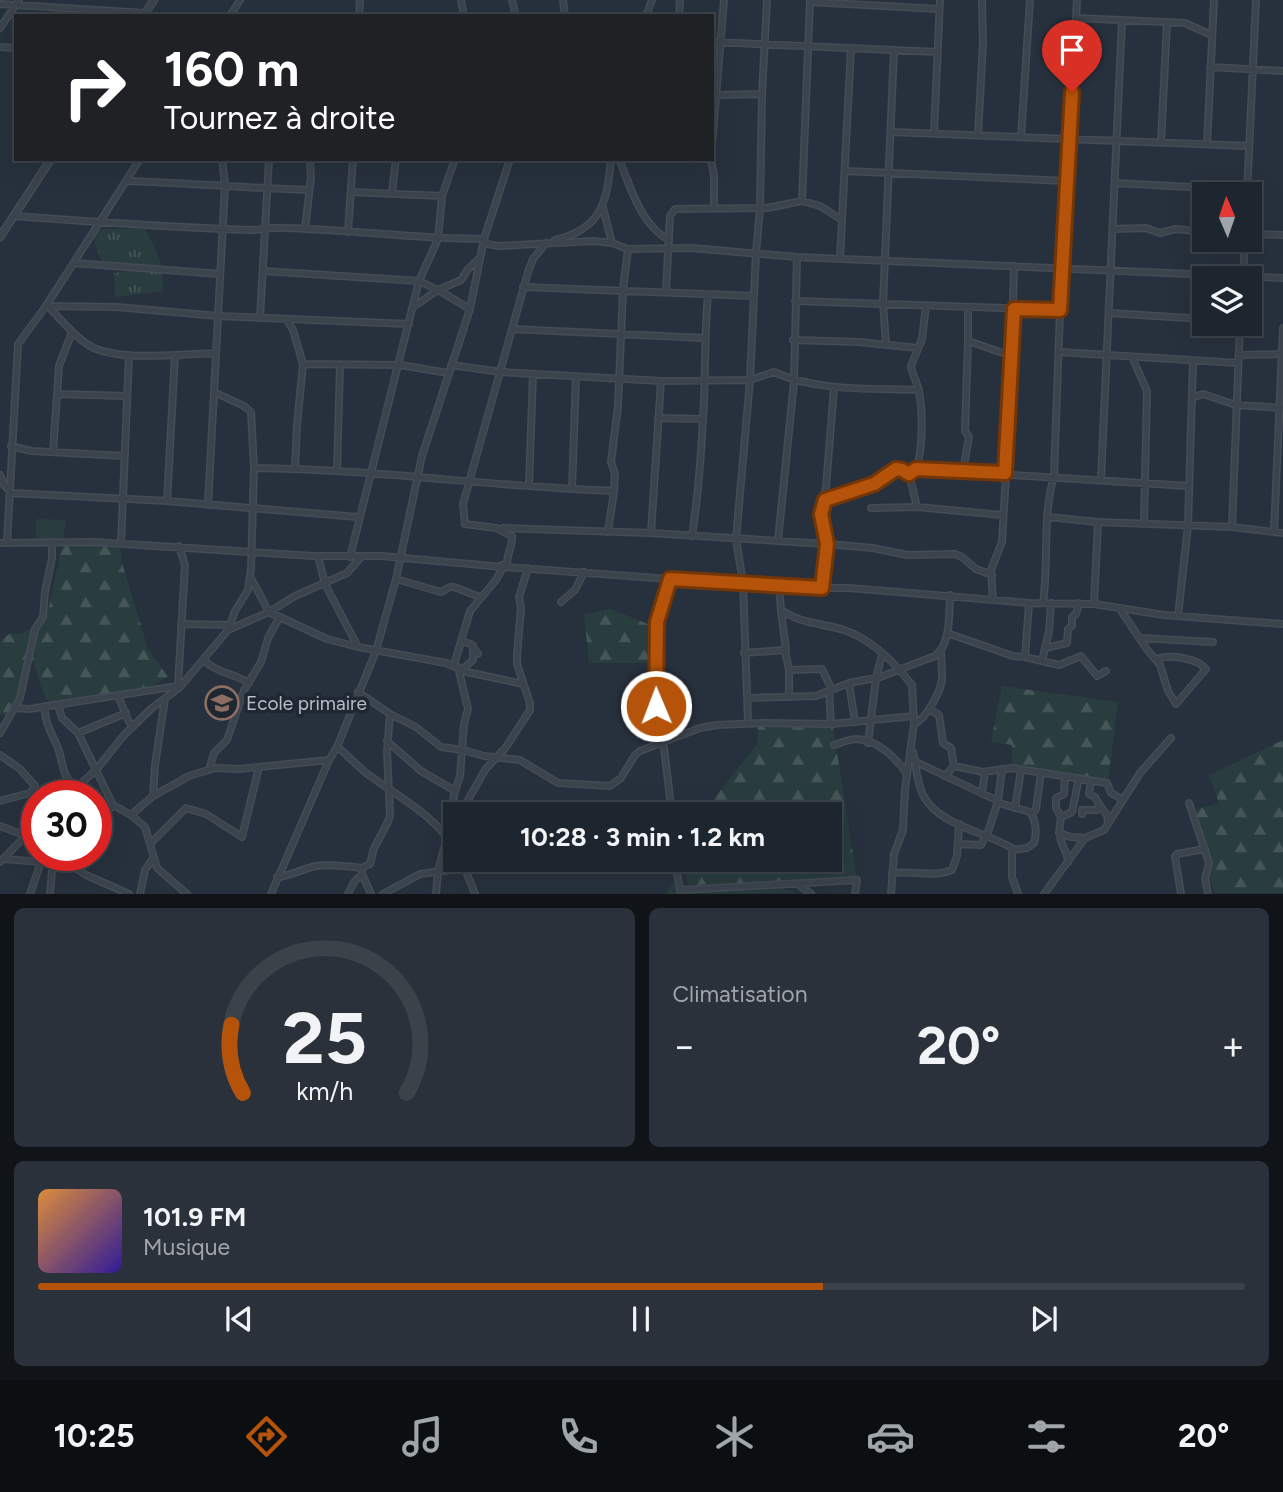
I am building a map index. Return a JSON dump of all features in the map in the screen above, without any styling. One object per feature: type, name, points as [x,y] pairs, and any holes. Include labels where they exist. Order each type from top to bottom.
[{"type":"street","points":[[60,8],[66,0]]},
{"type":"street","points":[[0,4],[18,3],[144,14],[154,0]]},
{"type":"street","points":[[714,128],[724,0]]},
{"type":"street","points":[[748,723],[743,583],[736,539],[750,380],[760,208],[767,0]]},
{"type":"street","points":[[934,133],[940,0]]},
{"type":"street","points":[[978,134],[983,43],[982,0]]},
{"type":"street","points":[[1021,137],[1030,0]]},
{"type":"street","points":[[1043,603],[1048,517],[1054,476],[1066,181],[1077,0]]},
{"type":"street","points":[[1207,144],[1213,0]]},
{"type":"street","points":[[1247,182],[1256,0]]},
{"type":"street","points":[[802,201],[810,1],[939,9]]},
{"type":"street","points":[[0,28],[18,3]]},
{"type":"street","points":[[1076,18],[1190,24],[1212,35]]},
{"type":"street","points":[[1101,479],[1122,20]]},
{"type":"street","points":[[1161,142],[1167,22]]},
{"type":"street","points":[[714,42],[938,52]]},
{"type":"street","points":[[840,258],[850,48]]},
{"type":"street","points":[[886,344],[883,303],[894,50]]},
{"type":"street","points":[[1210,68],[1283,71]]},
{"type":"street","points":[[718,95],[762,94]]},
{"type":"street","points":[[891,132],[1249,146]]},
{"type":"street","points":[[0,237],[50,161]]},
{"type":"street","points":[[139,161],[48,307],[18,344],[11,446],[11,493],[4,543],[121,543],[318,556],[400,557],[670,579],[849,588],[1028,603],[1094,604],[1178,616],[1283,624]]},
{"type":"street","points":[[208,505],[225,184],[222,161]]},
{"type":"street","points":[[260,318],[269,161]]},
{"type":"street","points":[[305,229],[310,161]]},
{"type":"street","points":[[348,233],[353,161]]},
{"type":"street","points":[[392,192],[396,161]]},
{"type":"street","points":[[350,557],[419,281],[438,239],[442,196],[454,161]]},
{"type":"street","points":[[271,894],[337,747],[376,651],[396,579],[416,479],[470,309],[484,239],[509,161]]},
{"type":"street","points":[[611,161],[603,208],[612,243]]},
{"type":"street","points":[[620,161],[644,215],[656,231],[669,240]]},
{"type":"street","points":[[710,161],[714,176],[714,207]]},
{"type":"street","points":[[845,171],[1066,181]]},
{"type":"street","points":[[126,181],[308,190]]},
{"type":"street","points":[[1115,183],[1192,188]]},
{"type":"street","points":[[351,192],[442,196]]},
{"type":"street","points":[[666,291],[670,216],[675,209],[760,208],[802,201],[820,206],[842,220]]},
{"type":"street","points":[[603,208],[584,228],[569,237],[544,243],[533,258],[464,504],[465,524],[827,544],[873,548],[907,555],[954,554],[962,556],[976,569],[992,575]]},
{"type":"street","points":[[15,216],[99,223],[223,229],[305,229],[348,233],[361,231],[438,239],[484,239]]},
{"type":"street","points":[[1113,229],[1146,228],[1160,233],[1176,229],[1192,231]]},
{"type":"street","points":[[1262,234],[1283,235]]},
{"type":"street","points":[[484,239],[492,246],[594,241],[612,243],[628,249],[691,248],[797,257],[1192,275]]},
{"type":"street","points":[[608,532],[614,491],[615,474],[611,462],[618,406],[623,290],[628,249]]},
{"type":"street","points":[[778,541],[794,381],[797,257]]},
{"type":"street","points":[[413,307],[438,290],[461,280],[468,268],[481,258]]},
{"type":"street","points":[[74,263],[220,274]]},
{"type":"street","points":[[993,600],[992,566],[1002,542],[1014,266]]},
{"type":"street","points":[[263,271],[419,281],[470,309]]},
{"type":"street","points":[[1262,277],[1283,278]]},
{"type":"street","points":[[523,287],[754,296]]},
{"type":"street","points":[[692,536],[703,419],[704,338],[708,295]]},
{"type":"street","points":[[795,301],[1060,310]]},
{"type":"street","points":[[916,469],[921,450],[919,390],[911,366],[922,339],[926,306]]},
{"type":"street","points":[[48,307],[117,307],[218,316],[409,324]]},
{"type":"street","points":[[48,307],[72,332],[95,349],[129,355],[216,353]]},
{"type":"street","points":[[963,471],[969,436],[965,431],[968,308]]},
{"type":"street","points":[[1109,313],[1192,318]]},
{"type":"street","points":[[287,320],[293,330],[303,363],[295,468]]},
{"type":"street","points":[[1274,532],[1283,328]]},
{"type":"street","points":[[512,329],[704,338]]},
{"type":"street","points":[[53,452],[59,366],[72,332]]},
{"type":"street","points":[[1232,527],[1240,336]]},
{"type":"street","points":[[793,340],[917,348]]},
{"type":"street","points":[[968,341],[1012,356]]},
{"type":"street","points":[[1059,352],[1238,363]]},
{"type":"street","points":[[1239,355],[1282,354]]},
{"type":"street","points":[[121,543],[125,499],[129,355]]},
{"type":"street","points":[[167,501],[175,355]]},
{"type":"street","points":[[1132,357],[1146,387],[1143,522]]},
{"type":"street","points":[[1178,616],[1188,526],[1193,361]]},
{"type":"street","points":[[303,363],[400,365],[448,373]]},
{"type":"street","points":[[337,471],[340,365]]},
{"type":"street","points":[[451,365],[501,372],[704,382],[750,380],[774,372],[794,381],[834,388],[919,390]]},
{"type":"street","points":[[529,485],[533,374]]},
{"type":"street","points":[[572,489],[576,376]]},
{"type":"street","points":[[651,533],[661,381]]},
{"type":"street","points":[[822,588],[827,544],[821,514],[825,500],[834,388]]},
{"type":"street","points":[[84,780],[96,770],[134,726],[179,687],[204,660],[229,627],[248,590],[254,468],[251,412],[214,392]]},
{"type":"street","points":[[57,394],[127,396]]},
{"type":"street","points":[[1192,398],[1207,395],[1236,405],[1281,408]]},
{"type":"street","points":[[658,418],[703,419]]},
{"type":"street","points":[[11,446],[31,451],[125,456]]},
{"type":"street","points":[[254,468],[295,468],[416,479],[444,478],[614,491]]},
{"type":"street","points":[[825,500],[874,484],[896,469],[909,474],[917,507]]},
{"type":"street","points":[[909,474],[916,469],[963,471],[1189,486]]},
{"type":"street","points":[[0,475],[11,493],[167,501],[358,517]]},
{"type":"street","points":[[871,508],[917,507],[1002,515]]},
{"type":"street","points":[[1048,517],[1098,522],[1232,527],[1283,533]]},
{"type":"street","points":[[1094,604],[1098,522]]},
{"type":"street","points":[[492,566],[507,564],[507,556],[513,545],[512,536],[496,527]]},
{"type":"street","points":[[0,733],[22,692],[35,629],[43,617],[52,542]]},
{"type":"street","points":[[179,547],[184,565],[179,687]]},
{"type":"street","points":[[318,556],[325,583],[358,647]]},
{"type":"street","points":[[181,624],[229,627],[269,612],[285,601],[347,573],[362,556]]},
{"type":"street","points":[[455,802],[467,703],[458,667],[461,640],[470,611],[496,580],[503,567]]},
{"type":"street","points":[[466,802],[495,758],[528,716],[530,703],[517,664],[521,608],[519,597],[528,568]]},
{"type":"street","points":[[561,602],[575,590],[584,572]]},
{"type":"street","points":[[250,577],[269,612],[327,639],[523,684]]},
{"type":"street","points":[[396,579],[440,592],[454,587],[480,597]]},
{"type":"street","points":[[670,579],[660,606],[656,630],[657,722],[670,802]]},
{"type":"street","points":[[779,585],[789,670],[789,697]]},
{"type":"street","points":[[914,724],[921,721],[929,709],[943,677],[941,652],[947,633],[950,595]]},
{"type":"street","points":[[1025,657],[1028,603]]},
{"type":"street","points":[[1042,661],[1051,603]]},
{"type":"street","points":[[1045,648],[1067,643],[1068,629],[1072,625],[1079,603]]},
{"type":"street","points":[[1120,609],[1156,659],[1176,704],[1206,669],[1198,662],[1170,655],[1156,659]]},
{"type":"street","points":[[781,610],[797,620],[852,633],[872,645],[912,685],[914,724],[903,830],[896,845],[891,894]]},
{"type":"street","points":[[209,770],[214,753],[227,740],[244,690],[261,662],[268,638],[279,618]]},
{"type":"street","points":[[947,633],[1004,654],[1042,661],[1063,664],[1081,656],[1097,676],[1106,671]]},
{"type":"street","points":[[1140,638],[1213,642]]},
{"type":"street","points":[[461,640],[473,646],[478,654]]},
{"type":"street","points":[[458,667],[473,660],[473,646]]},
{"type":"street","points":[[744,653],[785,650]]},
{"type":"street","points":[[748,698],[816,696],[849,683],[876,678],[941,652]]},
{"type":"street","points":[[868,743],[876,678],[882,655]]},
{"type":"street","points":[[204,660],[216,669],[235,674],[249,683]]},
{"type":"street","points":[[789,670],[822,668],[830,690],[831,724]]},
{"type":"street","points":[[849,683],[855,722]]},
{"type":"street","points":[[15,708],[45,707],[179,687]]},
{"type":"street","points":[[358,692],[390,714],[416,727],[441,747],[520,760],[558,783],[605,786],[621,778],[636,754],[708,726],[748,723],[831,724],[914,716]]},
{"type":"street","points":[[118,696],[134,726]]},
{"type":"street","points":[[153,796],[166,698]]},
{"type":"street","points":[[58,705],[62,718],[78,733],[114,806],[145,827],[155,864],[162,874],[187,894]]},
{"type":"street","points":[[45,707],[47,725],[60,752],[61,765],[68,780]]},
{"type":"street","points":[[929,709],[939,715],[943,743],[951,748],[954,766]]},
{"type":"street","points":[[78,733],[126,713]]},
{"type":"street","points":[[348,894],[362,871],[370,864],[374,848],[388,822],[387,741],[390,714]]},
{"type":"street","points":[[1060,834],[1085,838],[1101,833],[1147,763],[1171,738]]},
{"type":"street","points":[[834,745],[855,739],[884,749],[898,761],[907,774]]},
{"type":"street","points":[[387,741],[421,771],[456,791]]},
{"type":"street","points":[[337,747],[362,770],[401,796],[443,832]]},
{"type":"street","points":[[911,747],[922,794],[935,810],[959,824],[1010,846],[1012,877],[1018,894]]},
{"type":"street","points":[[0,755],[20,769],[35,786],[30,793],[0,802]]},
{"type":"street","points":[[131,816],[153,796],[188,776],[215,768],[237,769],[329,760]]},
{"type":"street","points":[[916,762],[999,802],[1032,814]]},
{"type":"street","points":[[954,766],[985,772],[1021,769],[1107,783],[1111,793],[1122,799]]},
{"type":"street","points":[[945,776],[954,766]]},
{"type":"street","points":[[151,843],[186,808],[206,814],[242,837],[259,767]]},
{"type":"street","points":[[958,844],[981,845],[999,802],[1002,769]]},
{"type":"street","points":[[1015,808],[1021,769]]},
{"type":"street","points":[[982,793],[985,772]]},
{"type":"street","points":[[1032,814],[1036,809],[1041,772]]},
{"type":"street","points":[[1065,776],[1064,794],[1056,798],[1056,808],[1060,817],[1061,844],[1068,856],[1068,862]]},
{"type":"street","points":[[1079,778],[1091,782],[1089,794],[1095,797],[1107,815],[1108,823]]},
{"type":"street","points":[[1060,817],[1072,812],[1079,778]]},
{"type":"street","points":[[1189,803],[1209,863],[1205,878],[1208,894]]},
{"type":"street","points":[[1082,814],[1082,810],[1097,810],[1099,804]]},
{"type":"street","points":[[1012,850],[1027,848],[1034,843],[1036,833],[1032,814]]},
{"type":"street","points":[[892,873],[936,875],[953,870],[959,824]]},
{"type":"street","points":[[0,826],[21,833]]},
{"type":"street","points":[[1044,894],[1085,838]]},
{"type":"street","points":[[2,860],[21,841]]},
{"type":"street","points":[[1181,894],[1175,856],[1205,849]]},
{"type":"street","points":[[436,894],[443,854]]},
{"type":"street","points":[[140,894],[145,870],[153,857]]},
{"type":"street","points":[[2,860],[21,861]]},
{"type":"street","points":[[277,877],[325,865],[362,871]]},
{"type":"street","points":[[383,894],[420,874],[443,870]]},
{"type":"street","points":[[30,894],[38,871]]},
{"type":"street","points":[[50,894],[55,871]]},
{"type":"street","points":[[79,871],[129,894]]},
{"type":"street","points":[[362,871],[371,894]]},
{"type":"street","points":[[466,872],[475,894]]},
{"type":"street","points":[[677,872],[681,892],[802,889],[857,880],[855,894]]},
{"type":"street","points":[[396,886],[400,894]]},
{"type":"street","points":[[802,889],[811,894]]},
{"type":"green space","points":[[95,229],[145,229],[162,268],[103,262],[94,239]]},
{"type":"green space","points":[[137,270],[162,274],[163,291],[115,297],[114,273]]},
{"type":"green space","points":[[36,519],[66,520],[63,539],[36,539]]},
{"type":"green space","points":[[120,544],[122,563],[148,649],[168,677],[137,694],[87,701],[58,711],[45,698],[32,659],[11,713],[0,715],[0,640],[11,633],[20,634],[46,621],[62,545]]},
{"type":"green space","points":[[611,609],[650,625],[652,663],[589,663],[584,614]]},
{"type":"green space","points":[[1002,686],[1118,702],[1108,782],[1012,766],[1012,745],[991,742]]},
{"type":"green space","points":[[758,724],[833,726],[857,880],[688,885],[686,872],[842,872],[842,802],[711,802],[757,744]]},
{"type":"green space","points":[[1283,740],[1283,893],[1215,893],[1192,813],[1194,810],[1219,803],[1209,775]]},
{"type":"green space","points":[[680,882],[684,892],[781,887],[795,893],[666,894],[672,883]]},
{"type":"place","name":"Ecole primaire","points":[[222,703]]},
{"type":"route","points":[[656,706],[657,622],[670,579],[822,588],[827,544],[821,514],[825,500],[874,484],[896,469],[909,474],[916,469],[1005,473],[1014,309],[1060,310],[1072,92]]}]
